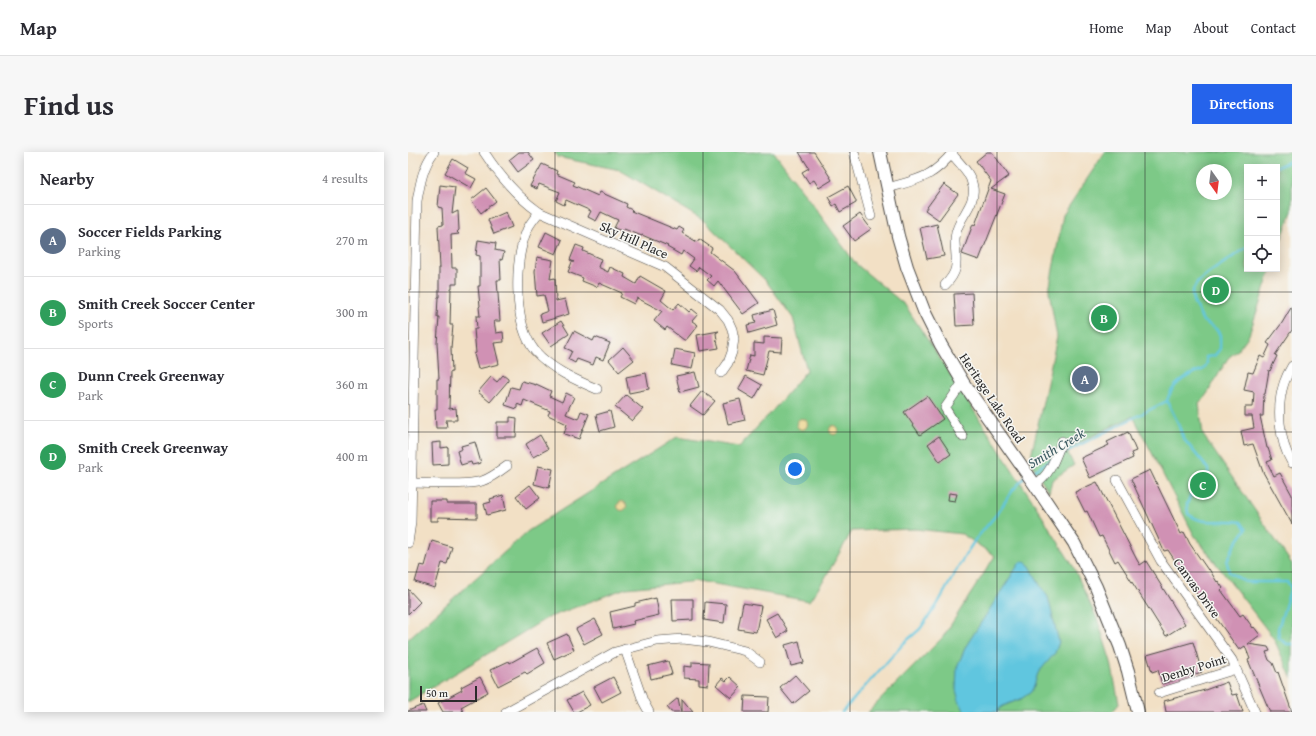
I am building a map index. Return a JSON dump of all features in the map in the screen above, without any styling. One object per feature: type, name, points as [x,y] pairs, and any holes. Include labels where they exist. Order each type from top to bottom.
[{"type":"main road","name":"Heritage Lake Road","points":[[880,152],[898,236],[907,267],[924,311],[941,345],[963,382],[1074,543],[1096,587],[1120,646],[1138,712]]},
{"type":"street","points":[[408,543],[411,522],[417,201],[420,183],[425,167],[434,152]]},
{"type":"street","name":"Sky Hill Place","points":[[484,152],[506,183],[525,202],[539,212],[665,267],[720,310],[728,320],[734,339],[732,352],[728,363],[721,373]]},
{"type":"street","points":[[854,152],[871,216]]},
{"type":"street","points":[[888,188],[915,181],[930,175],[952,153],[969,174],[974,194],[960,220],[955,234],[956,267],[953,277],[944,285]]},
{"type":"street","points":[[539,212],[527,228],[521,250],[518,272],[518,299],[522,320],[529,340],[535,350],[545,360],[569,377],[597,390]]},
{"type":"street","points":[[1291,459],[1282,436],[1280,424],[1281,400],[1284,383],[1292,366]]},
{"type":"street","points":[[963,382],[944,408],[963,437]]},
{"type":"street","points":[[1035,485],[1044,479],[1048,474],[1062,441]]},
{"type":"street","points":[[412,483],[471,483],[494,476],[507,466]]},
{"type":"street","name":"Canvas Drive","points":[[1117,480],[1161,561],[1226,651],[1236,669],[1255,712]]},
{"type":"street","points":[[507,712],[615,652],[657,642],[683,639],[708,642],[745,651],[760,662]]},
{"type":"street","points":[[625,649],[643,701],[649,712]]},
{"type":"street","name":"Denby Point","points":[[1159,693],[1236,669]]},
{"type":"green space","points":[[555,152],[774,152],[856,264],[905,305],[1034,503],[1073,566],[1098,621],[1111,662],[1119,704],[1112,712],[868,712],[943,637],[995,556],[962,534],[915,529],[852,531],[825,578],[809,601],[698,581],[626,588],[547,618],[408,702],[408,639],[528,531],[677,437],[739,447],[807,370],[793,318],[766,281],[704,221],[620,170],[557,157]]},
{"type":"green space","points":[[1105,152],[1292,152],[1292,211],[1280,243],[1280,164],[1244,164],[1244,272],[1270,272],[1249,335],[1238,350],[1228,358],[1207,394],[1199,404],[1203,435],[1292,564],[1292,679],[1274,639],[1194,535],[1133,416],[1070,447],[1068,454],[1074,465],[1052,480],[1049,492],[1030,461],[1057,337],[1049,291],[1063,215]]},
{"type":"sand","points":[[802,418],[806,420],[808,424],[806,428],[802,430],[798,428],[796,424],[798,420]]},
{"type":"sand","points":[[834,425],[839,430],[834,435],[829,430]]},
{"type":"sand","points":[[620,502],[624,502],[626,506],[624,510],[620,510],[618,508],[618,504]]},
{"type":"water","points":[[1020,562],[1025,562],[1030,566],[1048,597],[1059,642],[1055,653],[1038,673],[1031,692],[1021,699],[1003,706],[998,712],[965,712],[959,701],[956,690],[957,667],[966,646]]},
{"type":"building","points":[[519,152],[528,152],[534,160],[518,172],[509,160]]},
{"type":"building","points":[[799,152],[814,152],[832,180],[819,188],[814,180],[809,183],[802,172],[809,168]]},
{"type":"building","points":[[987,152],[992,152],[1009,176],[991,189],[1005,194],[979,260],[962,254],[973,224],[975,225],[991,181],[976,161]]},
{"type":"building","points":[[453,159],[468,168],[465,173],[476,179],[471,188],[445,173]]},
{"type":"building","points":[[542,164],[557,171],[556,174],[575,182],[573,185],[598,196],[600,192],[627,204],[626,207],[632,210],[631,211],[677,230],[679,227],[684,230],[682,233],[697,242],[699,239],[712,248],[710,252],[735,271],[759,303],[743,314],[718,281],[714,286],[707,280],[711,276],[699,267],[696,271],[689,266],[694,259],[683,251],[681,255],[667,247],[668,246],[642,235],[624,229],[622,231],[614,228],[618,220],[601,212],[596,221],[588,217],[591,211],[566,200],[564,205],[556,201],[560,192],[539,184],[537,189],[530,186]]},
{"type":"building","points":[[944,184],[958,194],[939,220],[925,210]]},
{"type":"building","points":[[440,185],[455,187],[452,214],[458,211],[459,230],[457,232],[459,234],[451,235],[452,268],[457,268],[457,284],[452,284],[451,288],[450,325],[453,325],[451,348],[452,372],[450,372],[449,409],[456,408],[457,420],[446,420],[447,428],[436,428],[435,409],[437,409],[437,379],[439,379],[437,343],[440,268],[438,226],[443,225],[442,208],[438,207]]},
{"type":"building","points":[[848,186],[856,203],[840,212],[836,204],[833,206],[828,197]]},
{"type":"building","points":[[486,188],[496,201],[481,213],[471,200]]},
{"type":"building","points":[[506,212],[512,227],[494,234],[488,220]]},
{"type":"building","points":[[860,214],[871,229],[854,241],[843,226]]},
{"type":"building","points":[[937,224],[944,256],[927,259],[920,228]]},
{"type":"building","points":[[546,232],[562,240],[556,254],[539,247]]},
{"type":"building","points":[[478,240],[496,243],[495,250],[504,252],[502,260],[500,259],[501,280],[497,280],[500,321],[494,321],[496,333],[503,332],[504,342],[494,343],[499,364],[478,369],[474,354],[476,353],[474,329],[477,329],[476,316],[480,316],[478,286],[480,286],[480,256],[476,255]]},
{"type":"building","points":[[576,245],[584,248],[583,251],[601,259],[598,267],[608,272],[610,267],[625,274],[624,277],[636,284],[640,276],[666,291],[661,300],[673,310],[679,303],[689,312],[692,309],[698,314],[692,321],[698,325],[686,340],[684,340],[667,327],[665,330],[654,321],[662,311],[637,298],[634,304],[620,297],[622,293],[599,283],[597,287],[582,281],[583,278],[568,272],[572,262],[574,262],[570,260]]},
{"type":"building","points":[[537,257],[553,260],[550,279],[555,278],[556,301],[565,299],[569,314],[542,322],[540,314],[548,311],[544,295],[537,296],[535,271]]},
{"type":"building","points":[[972,293],[974,325],[956,326],[954,294]]},
{"type":"building","points":[[1292,306],[1292,330],[1275,355],[1277,356],[1270,371],[1269,370],[1264,394],[1263,416],[1260,416],[1267,448],[1272,460],[1267,462],[1274,476],[1280,473],[1292,495],[1292,524],[1263,472],[1253,444],[1244,446],[1241,431],[1254,428],[1252,416],[1245,416],[1245,407],[1253,407],[1254,392],[1244,390],[1248,372],[1253,373],[1260,356],[1264,358],[1270,345],[1267,343],[1282,323]]},
{"type":"building","points":[[773,310],[777,325],[749,333],[747,325],[756,323],[754,315]]},
{"type":"building","points":[[561,321],[569,334],[551,346],[542,333]]},
{"type":"building","points":[[574,331],[593,341],[595,337],[610,343],[603,360],[596,357],[593,365],[577,359],[575,363],[568,359],[572,351],[565,348]]},
{"type":"building","points":[[719,331],[716,333],[719,348],[700,351],[697,335]]},
{"type":"building","points":[[764,337],[782,338],[781,352],[769,351],[763,375],[746,371],[750,355],[754,356],[754,343],[764,344]]},
{"type":"building","points":[[623,347],[634,360],[619,372],[609,360]]},
{"type":"building","points":[[675,349],[695,353],[692,369],[672,365]]},
{"type":"building","points":[[695,372],[699,387],[680,392],[676,376]]},
{"type":"building","points":[[646,373],[649,389],[629,393],[626,377]]},
{"type":"building","points":[[503,375],[508,379],[508,381],[490,402],[478,392],[491,377],[497,382]]},
{"type":"building","points":[[746,376],[762,385],[754,399],[739,390]]},
{"type":"building","points":[[522,381],[536,384],[551,391],[549,396],[562,402],[566,393],[574,397],[566,414],[578,419],[581,411],[589,414],[579,439],[564,434],[567,424],[548,415],[550,411],[524,400],[522,406],[517,404],[517,409],[505,405],[511,387],[519,389]]},
{"type":"building","points":[[702,391],[715,401],[703,415],[690,406]]},
{"type":"building","points":[[626,395],[643,409],[632,421],[615,407]]},
{"type":"building","points":[[927,396],[943,419],[920,435],[904,412]]},
{"type":"building","points":[[740,399],[745,420],[728,424],[723,403]]},
{"type":"building","points":[[610,411],[614,427],[600,431],[596,415]]},
{"type":"building","points":[[510,417],[517,418],[516,437],[497,437],[497,422],[510,422]]},
{"type":"building","points":[[1128,432],[1136,451],[1131,453],[1133,458],[1090,478],[1081,458],[1109,445],[1107,442]]},
{"type":"building","points":[[540,435],[548,449],[533,457],[526,444]]},
{"type":"building","points":[[939,436],[951,454],[940,462],[928,444]]},
{"type":"building","points":[[441,442],[441,448],[448,447],[448,464],[433,465],[432,443]]},
{"type":"building","points":[[475,442],[481,463],[472,465],[471,462],[461,465],[457,451],[462,449],[461,446]]},
{"type":"building","points":[[538,466],[553,469],[549,488],[534,484]]},
{"type":"building","points":[[1150,470],[1181,534],[1184,532],[1190,544],[1217,582],[1218,581],[1223,588],[1221,590],[1240,616],[1243,614],[1260,635],[1248,644],[1268,647],[1270,651],[1266,652],[1269,660],[1273,663],[1277,673],[1278,672],[1292,712],[1270,712],[1248,660],[1250,659],[1245,646],[1239,650],[1204,601],[1202,602],[1168,550],[1164,551],[1131,479]]},
{"type":"building","points":[[1097,482],[1140,565],[1146,561],[1185,624],[1166,636],[1118,560],[1115,562],[1102,536],[1099,537],[1087,511],[1085,512],[1075,492]]},
{"type":"building","points":[[530,485],[540,498],[526,509],[516,496]]},
{"type":"building","points":[[949,493],[957,494],[955,501],[948,500]]},
{"type":"building","points":[[503,495],[506,510],[487,515],[484,504],[491,502],[490,499]]},
{"type":"building","points":[[430,501],[447,501],[447,504],[477,504],[477,518],[438,517],[438,521],[430,521]]},
{"type":"building","points":[[432,541],[452,547],[447,564],[442,563],[435,588],[415,582],[420,565],[425,566]]},
{"type":"building","points":[[408,589],[420,602],[408,614]]},
{"type":"building","points":[[656,598],[659,615],[633,621],[634,624],[613,629],[610,612],[635,606],[635,603]]},
{"type":"building","points":[[672,599],[693,599],[693,620],[673,621]]},
{"type":"building","points":[[705,602],[726,604],[724,623],[704,620]]},
{"type":"building","points":[[743,603],[761,606],[756,632],[738,629]]},
{"type":"building","points":[[777,613],[788,631],[777,638],[766,619]]},
{"type":"building","points":[[595,619],[603,634],[584,644],[576,629]]},
{"type":"building","points":[[567,634],[574,650],[554,659],[547,643]]},
{"type":"building","points":[[799,641],[804,663],[791,666],[785,645]]},
{"type":"building","points":[[1193,642],[1202,672],[1162,684],[1158,670],[1152,672],[1147,655]]},
{"type":"building","points":[[537,648],[545,663],[527,674],[525,672],[498,686],[490,670],[509,661],[510,663]]},
{"type":"building","points":[[668,661],[672,674],[651,679],[648,666]]},
{"type":"building","points":[[692,662],[709,663],[708,685],[699,684],[699,679],[684,678],[684,666],[692,667]]},
{"type":"building","points":[[795,675],[809,691],[793,704],[780,688]]},
{"type":"building","points":[[480,677],[488,692],[461,707],[463,712],[443,712],[438,703],[462,690],[461,687]]},
{"type":"building","points":[[613,677],[621,692],[602,702],[594,687]]},
{"type":"building","points":[[730,677],[741,687],[731,698],[716,685],[722,678],[726,681]]},
{"type":"building","points":[[1227,682],[1232,695],[1237,694],[1243,712],[1166,712],[1164,701],[1205,690]]},
{"type":"building","points":[[582,692],[590,705],[577,712],[574,712],[567,700]]},
{"type":"building","points":[[745,696],[769,697],[768,712],[744,712]]},
{"type":"building","points":[[678,698],[681,712],[671,712],[667,707]]},
{"type":"building","points":[[682,699],[693,712],[682,712]]},
{"type":"building","points":[[423,705],[426,712],[408,712],[408,711]]},
{"type":"waterway","name":"Smith Creek","points":[[1280,166],[1292,160]]},
{"type":"waterway","name":"Smith Creek","points":[[1060,455],[1167,401],[1172,389],[1181,380],[1204,369],[1207,363],[1206,357],[1214,356],[1220,349],[1220,335],[1216,329],[1203,321],[1193,301],[1192,292],[1197,283],[1209,273],[1244,249]]},
{"type":"waterway","points":[[1167,401],[1178,423],[1183,438],[1208,469],[1208,475],[1191,494],[1187,504],[1188,514],[1195,518],[1207,521],[1241,522],[1246,529],[1234,546],[1227,562],[1229,572],[1246,582],[1287,582],[1291,587],[1278,629],[1279,638],[1287,644],[1292,644]]},
{"type":"waterway","name":"Smith Creek","points":[[1031,473],[1052,459]]},
{"type":"waterway","name":"Smith Creek","points":[[842,712],[904,643],[920,629],[937,605],[975,540],[996,515],[1013,490],[1025,477]]},
{"type":"place","name":"Smith Creek Greenway","points":[[1216,290]]},
{"type":"place","name":"Smith Creek Soccer Center","points":[[1104,318]]},
{"type":"place","name":"Soccer Fields Parking","points":[[1085,379]]},
{"type":"place","name":"Dunn Creek Greenway","points":[[1203,485]]}]
